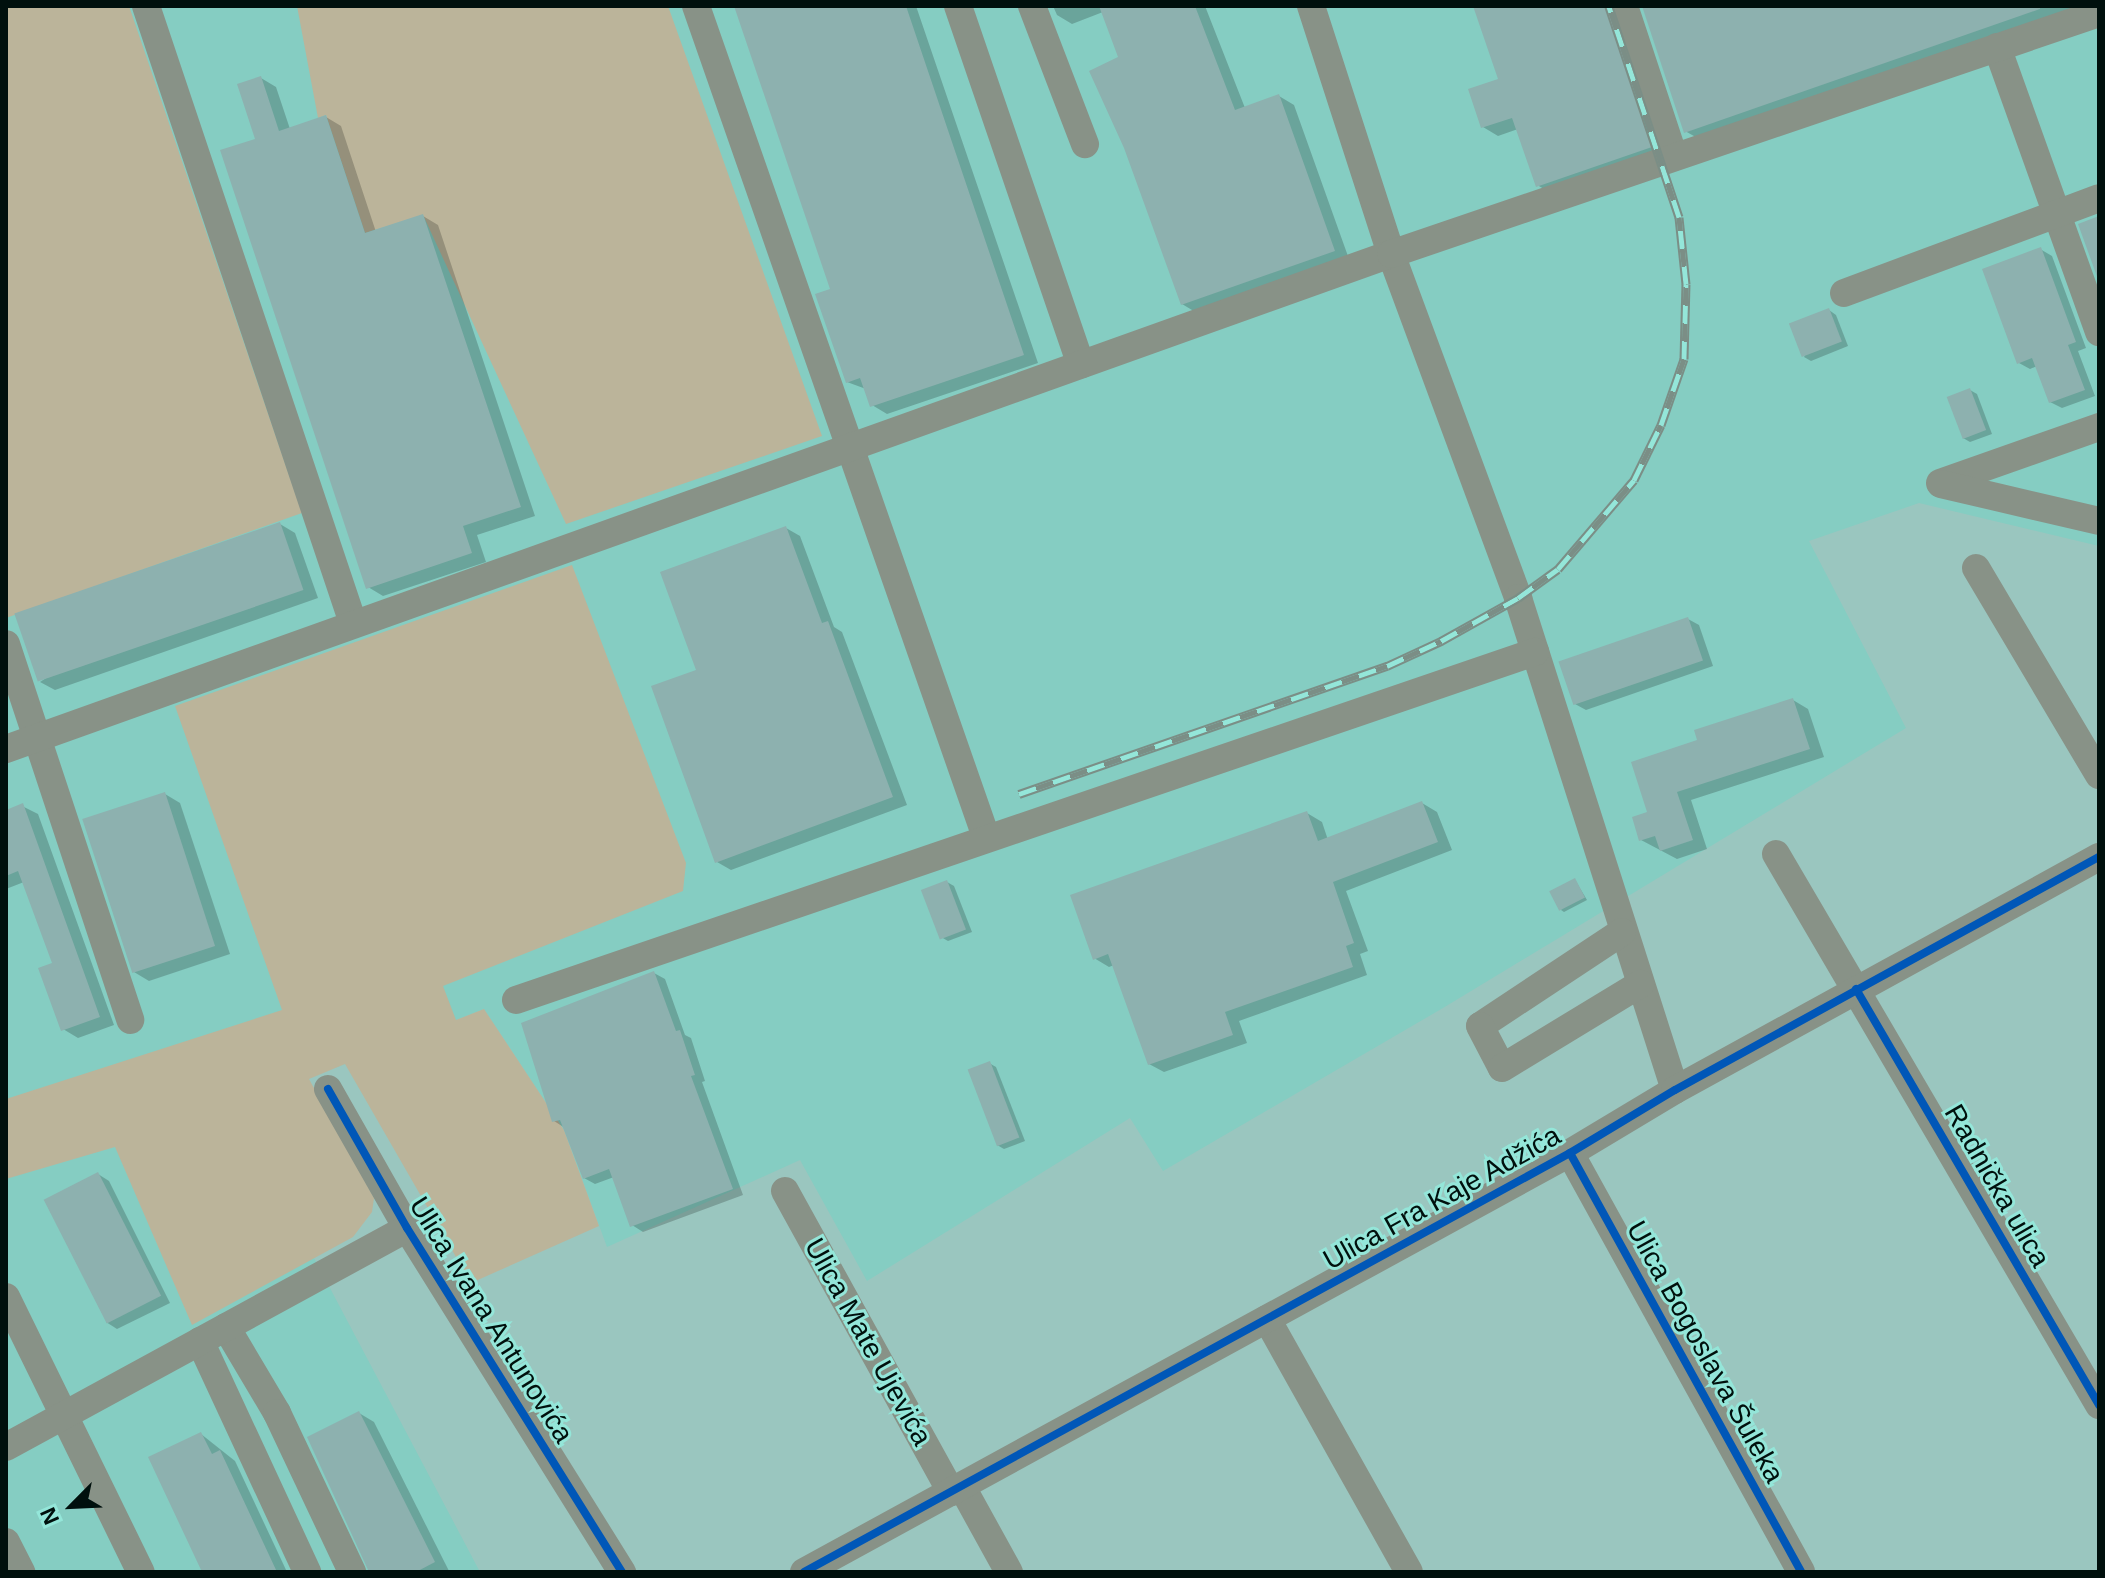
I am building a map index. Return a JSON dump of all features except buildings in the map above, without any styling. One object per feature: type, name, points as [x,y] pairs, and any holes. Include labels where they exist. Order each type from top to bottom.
[{"type":"street","points":[[146,6],[353,623]]},
{"type":"street","points":[[696,6],[986,837]]},
{"type":"street","points":[[958,6],[1081,365]]},
{"type":"street","points":[[1032,6],[1085,144]]},
{"type":"street","points":[[1311,6],[1391,254],[1535,652],[1675,1090]]},
{"type":"street","points":[[1624,6],[1674,157]]},
{"type":"street","points":[[6,749],[1391,254],[2099,13]]},
{"type":"street","points":[[1997,47],[2099,332]]},
{"type":"street","points":[[1844,293],[2099,198]]},
{"type":"street","points":[[2099,427],[1940,483],[2099,521]]},
{"type":"street","points":[[1976,568],[2099,775]]},
{"type":"street","points":[[6,644],[130,1020]]},
{"type":"street","points":[[516,1000],[1535,652]]},
{"type":"street","name":"Radnička ulica","points":[[1776,854],[2099,1405]]},
{"type":"street","name":"Ulica Fra Kaje Adžića","points":[[804,1572],[1570,1153],[1675,1090],[2099,857]]},
{"type":"street","points":[[1622,932],[1480,1026],[1502,1068],[1640,984]]},
{"type":"street","name":"Ulica Ivana Antunovića","points":[[328,1089],[407,1228],[622,1572]]},
{"type":"street","name":"Ulica Bogoslava Šuleka","points":[[1570,1153],[1801,1572]]},
{"type":"street","name":"Ulica Mate Ujevića","points":[[785,1191],[956,1490],[1009,1572]]},
{"type":"street","points":[[6,1447],[407,1228]]},
{"type":"street","points":[[6,1297],[141,1572]]},
{"type":"street","points":[[1267,1319],[1409,1572]]},
{"type":"street","points":[[226,1327],[277,1413],[352,1572]]},
{"type":"street","points":[[200,1341],[307,1572]]},
{"type":"street","points":[[6,1542],[21,1572]]},
{"type":"shaded area","points":[[6,6],[2099,6],[2099,546],[1919,503],[1809,541],[1906,728],[1443,1008],[1163,1171],[1130,1118],[867,1281],[800,1160],[607,1247],[564,1130],[484,1009],[309,1078],[238,1114],[480,1572],[6,1572]]},
{"type":"shaded area","points":[[6,6],[129,6],[302,513],[6,618]]},
{"type":"shaded area","points":[[297,6],[668,6],[822,436],[566,524],[423,215],[365,233],[326,115],[318,118]]},
{"type":"shaded area","points":[[572,565],[686,863],[683,891],[443,986],[456,1020],[484,1009],[564,1130],[599,1226],[471,1283],[345,1064],[309,1079],[374,1198],[372,1212],[353,1237],[192,1325],[115,1147],[6,1179],[6,1099],[282,1010],[175,706]]},
{"type":"railway","points":[[1019,794],[1387,666],[1441,641],[1518,598],[1558,569],[1634,480],[1661,425],[1684,359],[1686,284],[1679,217],[1609,6]]},
{"type":"cycle path","points":[[804,1572],[1570,1153],[1675,1090],[2099,857]]},
{"type":"cycle path","points":[[1856,989],[2099,1405]]},
{"type":"cycle path","points":[[328,1089],[407,1228],[622,1572]]},
{"type":"cycle path","points":[[1570,1153],[1801,1572]]}]
